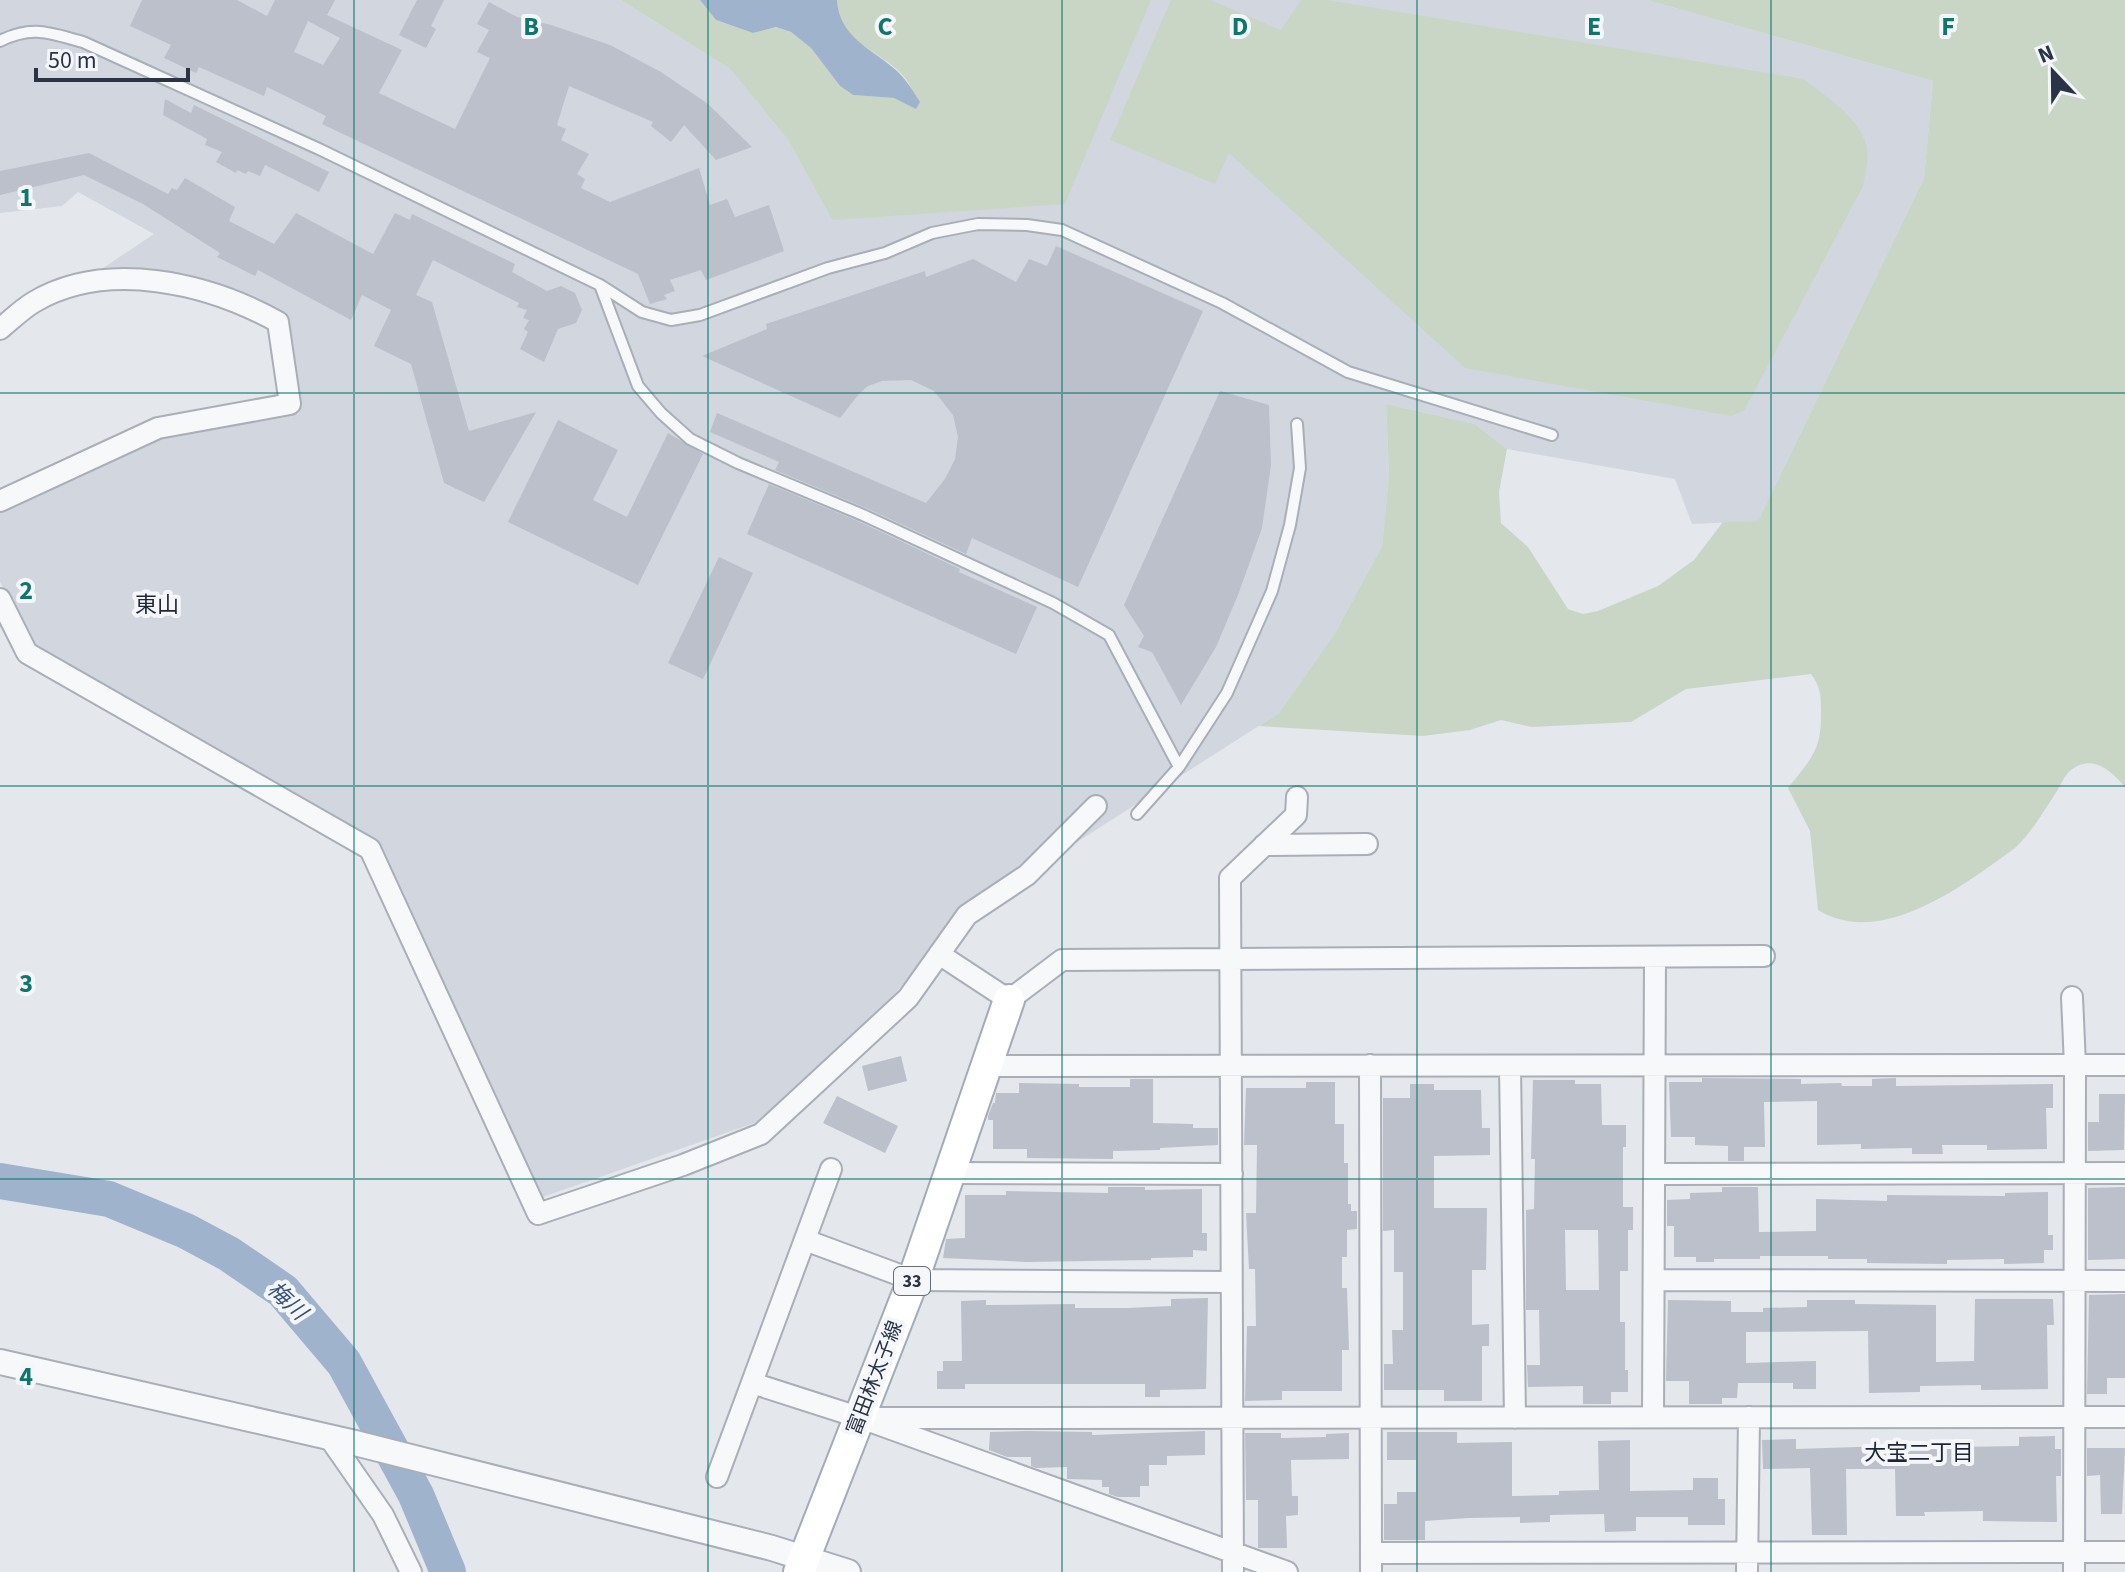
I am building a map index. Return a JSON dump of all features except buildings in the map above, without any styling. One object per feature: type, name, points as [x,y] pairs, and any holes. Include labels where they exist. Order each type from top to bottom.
[{"type":"main road","name":"富田林太子線","points":[[802,1565],[913,1280],[1009,1000]]},
{"type":"street","points":[[0,329],[35,302],[83,282],[140,280],[187,285],[246,304],[278,322],[290,404],[158,428],[0,501]]},
{"type":"street","points":[[0,599],[27,653],[370,849],[538,1214],[683,1165],[761,1134],[908,998],[967,915],[1027,875],[1096,806]]},
{"type":"street","points":[[1233,1562],[1230,878],[1296,815],[1297,797]]},
{"type":"street","points":[[1264,845],[1367,844]]},
{"type":"street","points":[[939,954],[1009,1000],[1062,960],[1764,956]]},
{"type":"street","points":[[1653,1417],[1655,958]]},
{"type":"street","points":[[2072,997],[2075,1065],[2074,1562]]},
{"type":"street","points":[[1370,1065],[1371,1562],[2074,1562],[2125,1552]]},
{"type":"street","points":[[988,1066],[2125,1065]]},
{"type":"street","points":[[1510,1066],[1515,1418]]},
{"type":"street","points":[[717,1477],[831,1169]]},
{"type":"street","points":[[950,1173],[1232,1174]]},
{"type":"street","points":[[1655,1174],[2125,1173]]},
{"type":"street","points":[[805,1240],[913,1280],[1231,1282]]},
{"type":"street","points":[[1655,1280],[2125,1281]]},
{"type":"street","points":[[0,1362],[430,1461],[802,1565],[848,1572]]},
{"type":"street","points":[[752,1383],[861,1418],[1233,1562],[1287,1572]]},
{"type":"street","points":[[1747,1562],[1749,1417]]},
{"type":"street","points":[[861,1418],[2125,1417]]},
{"type":"street","points":[[328,1436],[383,1515],[411,1572]]},
{"type":"lane","points":[[0,41],[20,31],[44,32],[83,42],[319,149],[600,285],[642,312],[671,320],[700,315],[828,268],[885,253],[932,233],[978,224],[1027,225],[1062,230],[1222,303],[1348,372],[1552,435]]},
{"type":"lane","points":[[600,285],[638,386],[661,413],[690,439],[1053,603],[1109,635],[1179,767]]},
{"type":"lane","points":[[1137,814],[1179,767],[1227,693],[1272,591],[1290,525],[1300,468],[1297,424]]},
{"type":"shaded area","points":[[0,0],[621,0],[730,69],[788,140],[832,220],[1076,0],[1647,0],[1933,81],[1924,178],[1758,521],[1692,524],[1675,479],[1507,449],[1475,424],[1386,404],[1389,475],[1382,546],[1335,633],[1279,713],[952,922],[894,995],[757,1122],[540,1198],[378,841],[36,650],[0,582],[0,512],[153,438],[299,414],[287,317],[214,282],[146,272],[97,272],[154,234],[78,192],[62,206],[0,213]]},
{"type":"green space","points":[[621,0],[700,0],[716,20],[753,33],[776,27],[791,32],[811,48],[840,86],[853,95],[895,98],[916,108],[913,92],[905,77],[847,30],[840,17],[837,0],[1151,0],[1065,204],[832,220],[788,140],[730,69]]},
{"type":"green space","points":[[1171,0],[1210,0],[1281,30],[1301,0],[1327,0],[1804,79],[1842,109],[1858,127],[1868,157],[1863,186],[1744,411],[1731,416],[1465,368],[1229,153],[1215,184],[1110,140]]},
{"type":"green space","points":[[1647,0],[2125,0],[2125,787],[2101,766],[2079,765],[2067,774],[2038,821],[2015,848],[1947,894],[1895,917],[1868,922],[1842,920],[1818,910],[1810,831],[1788,788],[1814,753],[1820,735],[1820,694],[1811,674],[1686,689],[1631,722],[1532,727],[1501,720],[1470,730],[1423,736],[1259,726],[1279,713],[1335,633],[1382,546],[1389,475],[1386,404],[1475,424],[1507,449],[1499,492],[1501,523],[1528,547],[1568,609],[1583,614],[1598,611],[1658,586],[1694,560],[1723,522],[1758,521],[1924,178],[1933,81]]},
{"type":"water","points":[[700,0],[837,0],[839,13],[851,33],[900,74],[920,102],[916,109],[894,98],[853,95],[840,86],[811,48],[791,32],[776,27],[753,33],[716,20]]},
{"type":"waterway","name":"梅川","points":[[0,1181],[109,1199],[186,1231],[229,1254],[283,1291],[344,1363],[416,1495],[448,1572]]},
{"type":"district","name":"東山","points":[[157,605]]},
{"type":"district","name":"大宝二丁目","points":[[1919,1453]]}]
